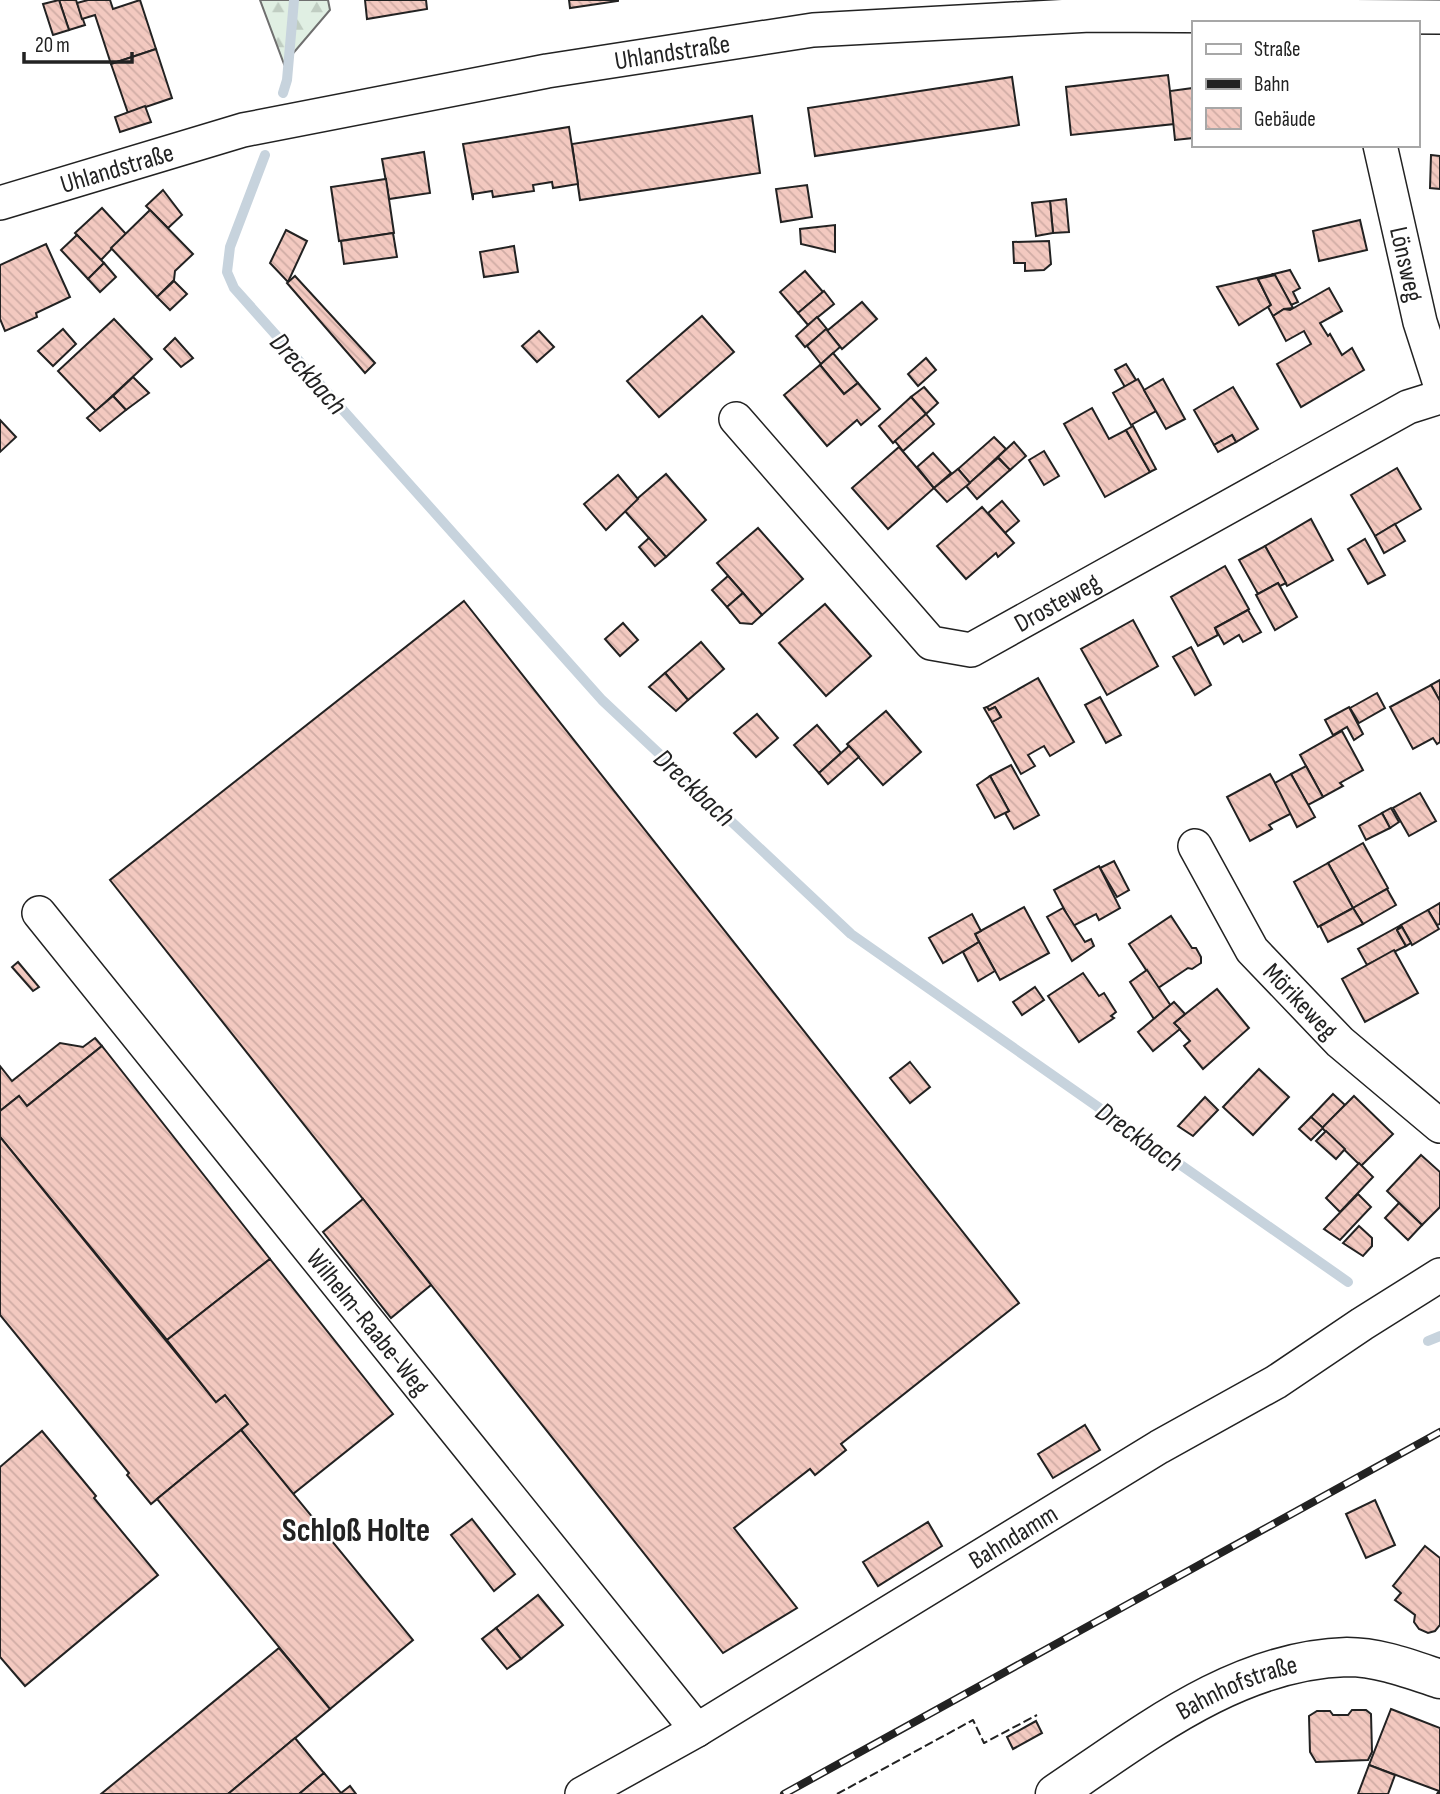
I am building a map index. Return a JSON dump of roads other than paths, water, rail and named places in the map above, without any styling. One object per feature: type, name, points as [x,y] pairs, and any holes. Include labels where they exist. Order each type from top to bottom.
[{"type":"street","name":"Uhlandstraße","points":[[0,203],[243,130],[547,71],[813,30],[1090,15],[1358,13],[1440,17]]},
{"type":"street","name":"Lönsweg","points":[[1380,147],[1419,322],[1440,384]]},
{"type":"street","name":"Drosteweg","points":[[736,419],[931,643],[971,650],[1408,407],[1440,397]]},
{"type":"street","name":"Mörikeweg","points":[[1195,846],[1252,950],[1340,1042],[1440,1126]]},
{"type":"street","name":"Wilhelm-Raabe-Weg","points":[[39,913],[697,1730]]},
{"type":"street","name":"Bahndamm","points":[[582,1794],[697,1730],[1159,1447],[1276,1382],[1440,1275]]},
{"type":"street","name":"Bahnhofstraße","points":[[1055,1794],[1184,1708],[1251,1677],[1303,1662],[1348,1657],[1387,1661],[1440,1679]]},
{"type":"waterway","name":"Dreckbach","points":[[283,93],[287,80],[294,0]]},
{"type":"waterway","name":"Dreckbach","points":[[265,155],[230,247],[227,272],[234,288],[602,700],[851,934],[1348,1282]]},
{"type":"waterway","name":"Dreckbach","points":[[1428,1341],[1440,1336]]},
{"type":"railway","points":[[784,1794],[1440,1432]]},
{"type":"district","name":"Schloß Holte","points":[[356,1529]]}]
